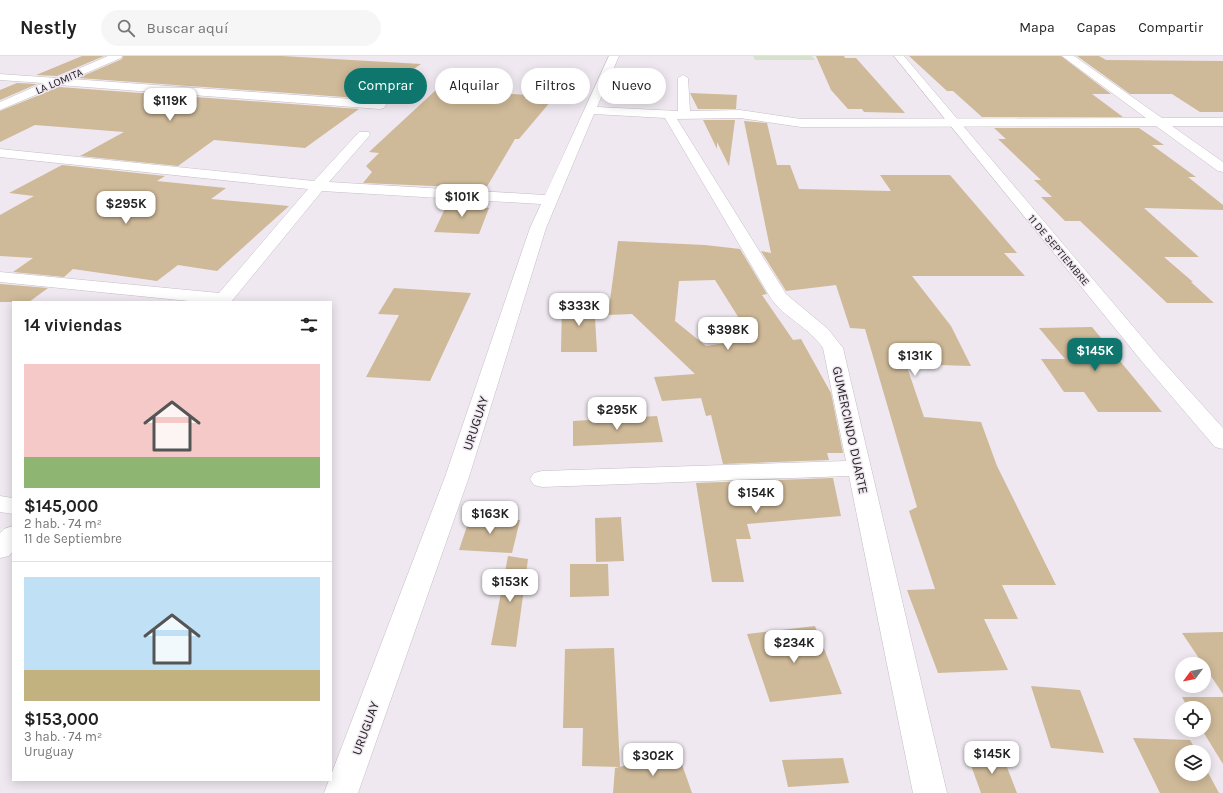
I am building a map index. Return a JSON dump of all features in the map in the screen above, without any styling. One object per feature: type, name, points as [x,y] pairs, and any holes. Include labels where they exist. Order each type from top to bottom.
[{"type":"street","name":"LA LOMITA","points":[[0,106],[117,56]]},
{"type":"street","name":"URUGUAY","points":[[341,793],[457,477],[538,228],[614,56]]},
{"type":"street","name":"11 DE SEPTIEMBRE","points":[[898,56],[1151,360],[1223,442]]},
{"type":"street","points":[[1067,56],[1163,123],[1223,168]]},
{"type":"street","points":[[0,77],[380,105]]},
{"type":"street","points":[[677,114],[683,78]]},
{"type":"street","points":[[590,110],[677,114],[740,114],[800,123],[955,124],[1223,122]]},
{"type":"street","name":"GUMERCINDO DUARTE","points":[[677,114],[779,297],[787,306],[826,335],[833,348],[930,793]]},
{"type":"street","points":[[0,276],[222,301],[318,186],[364,135]]},
{"type":"street","points":[[0,153],[318,186],[551,200]]},
{"type":"street","points":[[542,479],[860,468]]},
{"type":"street","points":[[0,504],[12,506]]},
{"type":"street","points":[[0,549],[12,536]]},
{"type":"green space","points":[[753,56],[812,56],[815,60],[755,60]]},
{"type":"building","points":[[82,56],[104,56],[57,76],[36,75]]},
{"type":"building","points":[[123,56],[282,56],[421,64],[415,68],[344,68],[344,97],[78,78],[122,59]]},
{"type":"building","points":[[816,56],[844,56],[845,58],[856,58],[905,113],[864,112],[862,109],[848,109],[831,90]]},
{"type":"building","points":[[909,56],[1061,56],[1111,94],[1092,94],[1123,117],[982,117],[953,91],[947,91]]},
{"type":"building","points":[[1077,56],[1099,56],[1106,60],[1223,61],[1223,112],[1200,112],[1172,94],[1130,94]]},
{"type":"building","points":[[17,83],[37,84],[0,100],[0,90]]},
{"type":"building","points":[[59,87],[359,109],[305,148],[214,140],[178,166],[80,156],[124,132],[35,125],[0,142],[0,111]]},
{"type":"building","points":[[435,91],[435,104],[513,104],[513,94],[521,94],[521,104],[548,104],[519,139],[515,139],[485,190],[455,188],[456,187],[363,183],[372,172],[366,166],[379,153],[369,152],[421,104],[427,104],[427,98]]},
{"type":"building","points":[[690,93],[737,95],[736,109],[698,109]]},
{"type":"building","points":[[703,120],[735,120],[729,166],[717,142],[717,149]]},
{"type":"building","points":[[744,121],[767,123],[777,165],[790,165],[799,189],[891,191],[880,175],[950,175],[1017,253],[1004,253],[1025,276],[912,276],[951,326],[971,366],[906,364],[924,417],[981,422],[997,466],[1056,585],[1002,585],[1018,619],[984,619],[1008,670],[938,673],[907,590],[935,589],[909,511],[917,507],[865,329],[850,328],[836,285],[786,291],[761,251],[771,253]]},
{"type":"building","points":[[994,128],[1139,128],[1164,145],[1152,145],[1196,177],[1188,177],[1223,205],[1223,210],[1144,208],[1199,257],[1164,257],[1193,282],[1191,282],[1214,303],[1167,303],[1080,221],[1065,221],[1041,197],[1052,197],[1034,180],[1041,180],[998,139],[1006,139]]},
{"type":"building","points":[[62,165],[165,176],[157,181],[226,188],[211,199],[289,206],[217,271],[178,265],[157,281],[73,269],[64,277],[13,272],[33,258],[0,256],[0,215],[34,196],[9,193]]},
{"type":"building","points":[[449,200],[478,202],[474,207],[489,208],[479,234],[434,232]]},
{"type":"building","points":[[618,241],[705,245],[740,249],[767,294],[762,295],[793,340],[801,339],[831,393],[843,453],[827,453],[829,460],[723,464],[711,415],[706,416],[701,398],[662,401],[654,377],[695,374],[632,314],[608,315]],"holes":[[[715,280],[752,339],[706,346],[675,321],[679,281]]]},
{"type":"building","points":[[0,284],[48,288],[30,301],[0,302]]},
{"type":"building","points":[[394,288],[471,293],[430,381],[366,377],[399,315],[378,314]]},
{"type":"building","points":[[594,301],[597,352],[561,352],[562,302]]},
{"type":"building","points":[[1092,327],[1162,412],[1098,412],[1084,392],[1064,392],[1041,359],[1065,359],[1039,328]]},
{"type":"building","points":[[657,416],[663,442],[573,446],[573,421]]},
{"type":"building","points":[[833,478],[841,516],[747,524],[751,539],[736,539],[744,582],[712,582],[696,483]]},
{"type":"building","points":[[470,517],[520,520],[512,553],[459,550]]},
{"type":"building","points":[[621,517],[624,561],[596,562],[595,518]]},
{"type":"building","points":[[508,556],[528,559],[516,647],[491,645]]},
{"type":"building","points":[[570,564],[608,564],[609,596],[570,597]]},
{"type":"building","points":[[815,626],[842,694],[770,702],[747,634]]},
{"type":"building","points":[[1223,632],[1223,694],[1211,676],[1211,657],[1198,657],[1182,633]]},
{"type":"building","points":[[614,648],[620,767],[582,766],[583,728],[563,728],[565,649]]},
{"type":"building","points":[[1031,686],[1080,690],[1104,753],[1051,748]]},
{"type":"building","points":[[1182,697],[1223,697],[1223,764],[1206,737],[1211,737],[1211,701],[1184,701]]},
{"type":"building","points":[[1133,738],[1190,740],[1193,745],[1175,745],[1175,781],[1211,781],[1211,778],[1219,793],[1160,793]]},
{"type":"building","points":[[678,753],[692,793],[613,793],[615,768]]},
{"type":"building","points":[[968,757],[1003,757],[1017,793],[981,793]]},
{"type":"building","points":[[843,758],[849,783],[788,787],[782,760]]}]
